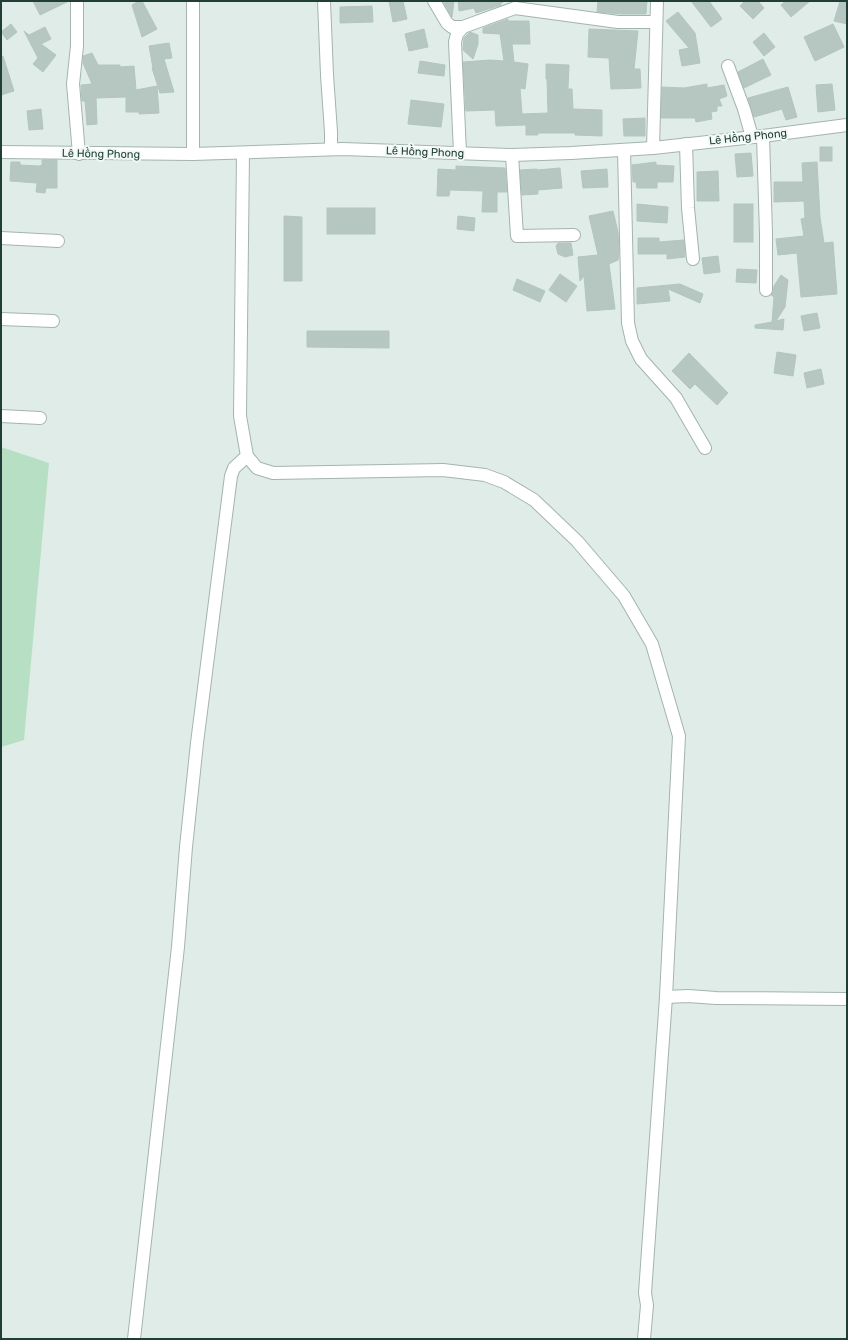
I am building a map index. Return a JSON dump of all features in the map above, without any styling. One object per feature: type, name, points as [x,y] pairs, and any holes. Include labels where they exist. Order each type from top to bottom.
[{"type":"street","points":[[77,1],[77,46],[73,84],[79,154]]},
{"type":"street","points":[[193,1],[193,154]]},
{"type":"street","points":[[324,1],[331,149]]},
{"type":"street","points":[[434,1],[447,23],[452,27],[462,27],[515,4],[618,22],[656,22]]},
{"type":"street","points":[[653,148],[657,1]]},
{"type":"street","points":[[460,153],[455,42],[457,34],[462,27]]},
{"type":"street","points":[[728,66],[744,109],[758,137],[766,234],[766,290]]},
{"type":"street","name":"Lê Hồng Phong","points":[[1,152],[193,154],[331,149],[512,155],[653,148],[758,137],[847,125]]},
{"type":"street","points":[[686,144],[688,208],[693,259]]},
{"type":"street","points":[[624,150],[628,323],[632,341],[641,359],[676,398],[705,448]]},
{"type":"street","points":[[243,153],[240,416],[247,456],[257,468],[272,473],[442,470],[485,475],[504,482],[534,500],[577,541],[624,596],[652,644],[679,736],[666,997],[644,1339]]},
{"type":"street","points":[[512,155],[517,236],[574,235]]},
{"type":"street","points":[[1,238],[58,242]]},
{"type":"street","points":[[1,319],[53,321]]},
{"type":"street","points":[[1,416],[40,418]]},
{"type":"street","points":[[134,1339],[178,947],[186,847],[196,758],[231,476],[234,468],[247,456]]},
{"type":"street","points":[[666,997],[688,996],[716,998],[847,999]]},
{"type":"green space","points":[[1,447],[49,463],[24,740],[1,747]]},
{"type":"building","points":[[33,1],[69,1],[40,15]]},
{"type":"building","points":[[142,1],[157,29],[142,37],[132,5]]},
{"type":"building","points":[[389,1],[403,1],[407,19],[393,22]]},
{"type":"building","points":[[443,1],[454,1],[452,17]]},
{"type":"building","points":[[458,1],[505,1],[501,3],[501,5],[476,13],[474,8],[459,11]]},
{"type":"building","points":[[598,1],[647,1],[646,14],[597,12]]},
{"type":"building","points":[[691,1],[709,1],[722,19],[711,27]]},
{"type":"building","points":[[745,1],[758,1],[764,8],[753,19],[740,6]]},
{"type":"building","points":[[786,1],[810,1],[791,17],[781,5]]},
{"type":"building","points":[[840,1],[847,1],[847,24],[834,21]]},
{"type":"building","points":[[372,6],[373,22],[340,23],[340,7]]},
{"type":"building","points":[[678,12],[695,33],[700,63],[682,66],[679,50],[689,48],[666,21]]},
{"type":"building","points":[[508,19],[508,21],[529,21],[530,44],[512,44],[514,62],[528,64],[525,89],[520,88],[522,114],[548,113],[546,64],[569,65],[568,89],[572,89],[573,109],[602,110],[602,136],[575,135],[575,133],[538,133],[538,135],[526,135],[526,125],[496,126],[495,110],[466,111],[463,62],[490,60],[504,61],[500,34],[483,33],[483,28]]},
{"type":"building","points":[[11,24],[17,32],[7,40],[1,32]]},
{"type":"building","points":[[833,24],[844,47],[815,61],[804,37]]},
{"type":"building","points":[[45,27],[51,39],[41,44],[56,55],[43,72],[33,64],[38,58],[24,31],[29,35]]},
{"type":"building","points":[[424,29],[428,47],[409,51],[405,34]]},
{"type":"building","points":[[589,29],[638,31],[634,69],[640,69],[641,88],[611,89],[609,58],[588,57]]},
{"type":"building","points":[[470,32],[478,35],[478,44],[473,59],[463,50],[464,38]]},
{"type":"building","points":[[764,33],[775,47],[764,56],[753,42]]},
{"type":"building","points":[[169,43],[172,58],[164,59],[174,92],[160,93],[152,68],[149,46]]},
{"type":"building","points":[[92,53],[98,65],[120,65],[120,67],[134,66],[136,90],[157,86],[159,113],[139,114],[139,112],[126,112],[126,97],[96,98],[97,124],[87,125],[85,101],[82,101],[81,85],[92,84],[83,63],[83,56]]},
{"type":"building","points":[[3,56],[14,91],[1,95],[1,57]]},
{"type":"building","points":[[763,59],[771,75],[744,88],[738,72]]},
{"type":"building","points":[[420,61],[445,65],[444,76],[418,73]]},
{"type":"building","points":[[707,84],[707,88],[724,85],[727,96],[719,99],[722,106],[717,106],[717,111],[711,112],[712,119],[696,122],[695,118],[661,118],[662,87],[684,88]]},
{"type":"building","points":[[832,84],[835,110],[818,112],[816,85]]},
{"type":"building","points":[[788,87],[797,117],[786,120],[782,109],[754,117],[748,98]]},
{"type":"building","points":[[411,100],[444,104],[441,127],[408,124]]},
{"type":"building","points":[[41,109],[43,129],[29,130],[27,111]]},
{"type":"building","points":[[645,118],[645,136],[624,136],[623,119]]},
{"type":"building","points":[[820,147],[832,147],[832,161],[820,161]]},
{"type":"building","points":[[751,153],[753,176],[737,177],[735,154]]},
{"type":"building","points":[[42,160],[57,160],[57,188],[46,188],[45,193],[36,192],[37,183],[10,181],[11,162],[20,162],[20,165],[39,166],[42,165]]},
{"type":"building","points":[[656,162],[656,165],[674,166],[673,182],[657,182],[657,188],[637,188],[636,182],[633,182],[632,165]]},
{"type":"building","points":[[817,162],[820,217],[824,243],[833,242],[837,294],[801,297],[797,253],[778,255],[776,239],[804,236],[801,219],[805,218],[804,201],[774,202],[774,182],[803,182],[802,163]]},
{"type":"building","points":[[456,166],[505,168],[507,192],[497,192],[497,212],[482,212],[483,191],[450,190],[449,196],[437,196],[438,169],[456,170]]},
{"type":"building","points":[[560,168],[562,188],[538,190],[538,194],[522,195],[520,170]]},
{"type":"building","points":[[607,169],[608,187],[583,188],[581,171]]},
{"type":"building","points":[[718,171],[719,201],[697,201],[697,172]]},
{"type":"building","points":[[637,204],[668,207],[667,223],[637,221]]},
{"type":"building","points":[[734,204],[753,204],[753,242],[734,242]]},
{"type":"building","points":[[327,208],[375,208],[375,234],[327,234]]},
{"type":"building","points":[[613,211],[618,232],[619,253],[618,260],[609,264],[615,309],[587,311],[584,276],[580,281],[578,257],[598,255],[589,216]]},
{"type":"building","points":[[284,216],[302,217],[302,281],[284,281]]},
{"type":"building","points":[[458,216],[475,218],[474,231],[457,229]]},
{"type":"building","points":[[638,238],[659,238],[659,242],[684,240],[685,257],[667,259],[667,254],[638,254]]},
{"type":"building","points":[[558,243],[571,243],[573,255],[565,257],[558,254],[556,246]]},
{"type":"building","points":[[718,256],[720,272],[704,274],[702,258]]},
{"type":"building","points":[[737,269],[757,270],[756,283],[736,282]]},
{"type":"building","points":[[560,274],[577,286],[566,302],[549,290]]},
{"type":"building","points":[[781,275],[788,280],[785,307],[776,321],[784,319],[783,330],[755,328],[755,325],[772,322],[774,297],[771,295],[773,293],[774,286]]},
{"type":"building","points":[[517,279],[545,291],[540,302],[513,290]]},
{"type":"building","points":[[680,284],[703,294],[700,303],[668,289],[670,301],[637,304],[637,288]]},
{"type":"building","points":[[817,313],[820,328],[804,331],[801,316]]},
{"type":"building","points":[[307,331],[389,331],[389,348],[307,347]]},
{"type":"building","points":[[777,352],[796,355],[793,376],[774,373]]},
{"type":"building","points":[[689,353],[728,393],[717,405],[695,384],[690,389],[672,371]]},
{"type":"building","points":[[821,369],[824,384],[807,388],[804,373]]}]
